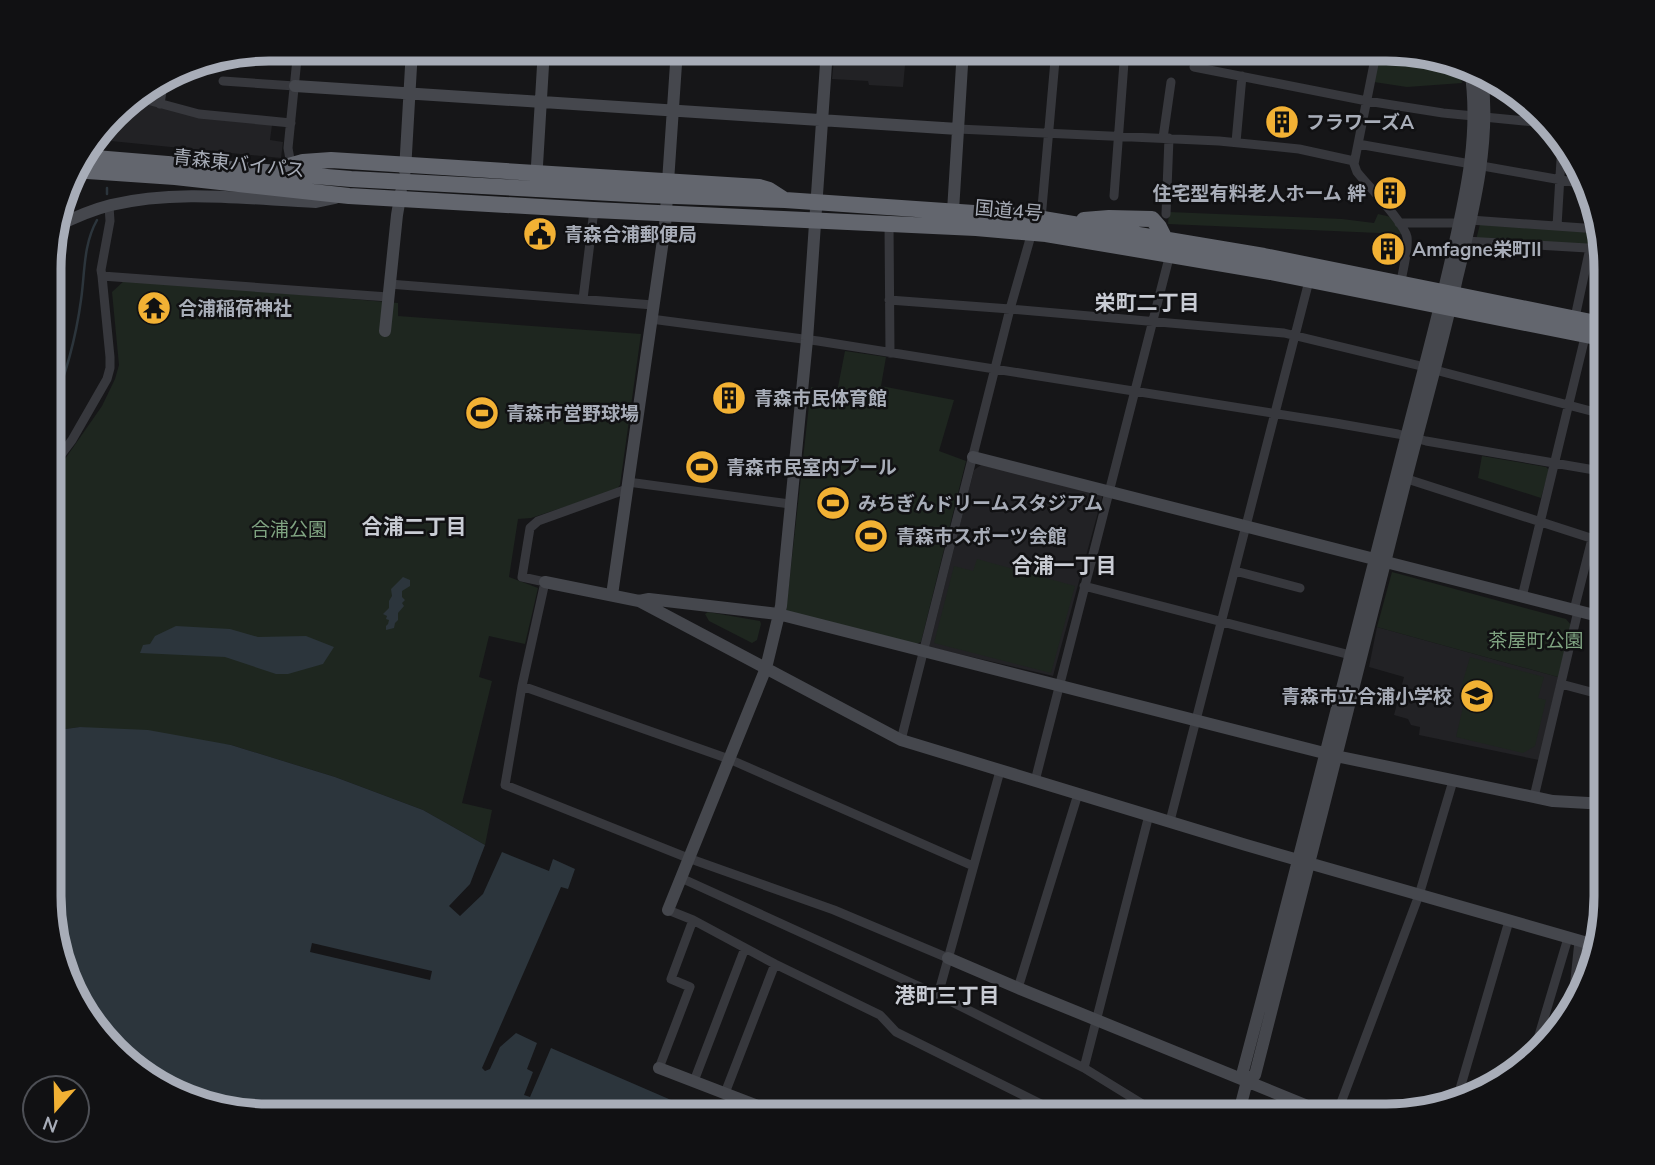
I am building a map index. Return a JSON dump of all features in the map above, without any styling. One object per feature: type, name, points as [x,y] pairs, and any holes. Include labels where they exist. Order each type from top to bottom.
[{"type":"highway","name":"青森東バイパス","points":[[94,158],[403,182]]},
{"type":"highway","points":[[267,172],[315,160],[403,182],[536,181],[668,197]]},
{"type":"highway","name":"青森東バイパス","points":[[87,171],[349,195],[403,182]]},
{"type":"highway","name":"国道4号","points":[[403,182],[594,210],[668,197],[765,188],[785,200],[953,211],[1169,245]]},
{"type":"highway","name":"国道4号","points":[[668,197],[816,220],[889,224],[1037,225],[1064,222],[1580,327],[1593,334]]},
{"type":"highway","name":"国道4号","points":[[1580,327],[1593,326]]},
{"type":"street","points":[[291,165],[288,152],[297,61]]},
{"type":"street","points":[[385,331],[403,182],[411,61]]},
{"type":"street","points":[[536,181],[543,61]]},
{"type":"street","points":[[612,595],[668,197],[676,61]]},
{"type":"street","points":[[826,61],[807,340],[781,606],[766,668],[668,910],[693,920],[880,1015],[896,1032],[1040,1104]]},
{"type":"street","points":[[953,211],[962,62]]},
{"type":"street","points":[[901,740],[1010,309],[1037,225],[1055,62]]},
{"type":"street","points":[[1114,196],[1124,62]]},
{"type":"street","points":[[1375,62],[1354,168],[1406,233],[1399,290]]},
{"type":"street","points":[[1194,66],[1367,101],[1443,113],[1532,122]]},
{"type":"street","points":[[1236,142],[1242,76]]},
{"type":"street","points":[[223,81],[958,129],[1236,142],[1299,149],[1354,161]]},
{"type":"street","points":[[1472,81],[1479,116]]},
{"type":"street","points":[[1166,214],[1166,138],[1171,82]]},
{"type":"street","points":[[1241,1104],[1247,1081],[1243,1071],[1304,862],[1447,300],[1476,165],[1481,85]]},
{"type":"street","points":[[160,104],[162,91]]},
{"type":"street","points":[[148,101],[200,114],[291,123]]},
{"type":"street","points":[[1358,144],[1574,182]]},
{"type":"street","points":[[1557,226],[1561,159]]},
{"type":"street","points":[[67,221],[109,206],[175,196],[316,202],[349,195]]},
{"type":"street","points":[[61,454],[107,379],[110,368],[101,270],[110,221],[109,206]]},
{"type":"street","points":[[583,299],[594,210]]},
{"type":"street","points":[[1447,300],[1466,241],[1465,221]]},
{"type":"street","points":[[1399,223],[1465,221],[1589,228]]},
{"type":"street","points":[[889,224],[890,353]]},
{"type":"street","points":[[1466,241],[1590,248],[1569,405],[1522,597]]},
{"type":"street","points":[[1035,781],[1136,391],[1169,245]]},
{"type":"street","points":[[1170,821],[1311,273]]},
{"type":"street","points":[[102,276],[583,299],[653,305]]},
{"type":"street","points":[[889,300],[1295,335],[1593,411]]},
{"type":"street","points":[[651,319],[807,340],[1136,391],[1593,470]]},
{"type":"street","points":[[973,457],[1593,615]]},
{"type":"street","points":[[1401,477],[1592,539],[1534,797]]},
{"type":"street","points":[[790,505],[628,486],[536,523],[530,528],[522,576],[639,601],[901,740],[1304,862],[1588,944]]},
{"type":"street","points":[[1234,571],[1300,588]]},
{"type":"street","points":[[545,582],[505,785],[688,858],[834,910],[1304,1104]]},
{"type":"street","points":[[1084,586],[1356,657]]},
{"type":"street","points":[[639,601],[649,599],[778,614],[1331,755],[1566,803],[1593,804]]},
{"type":"street","points":[[1561,684],[1593,692]]},
{"type":"street","points":[[523,686],[729,759],[974,866]]},
{"type":"street","points":[[938,995],[1000,771]]},
{"type":"street","points":[[1339,1104],[1419,895],[1454,781]]},
{"type":"street","points":[[1018,988],[1078,794]]},
{"type":"street","points":[[1084,1068],[1149,815]]},
{"type":"street","points":[[681,878],[938,995],[1084,1068],[1142,1104]]},
{"type":"street","points":[[693,920],[671,979],[690,987],[659,1068],[752,1103]]},
{"type":"street","points":[[1460,1090],[1509,921]]},
{"type":"street","points":[[1572,986],[1573,940]]},
{"type":"street","points":[[1540,1035],[1573,940]]},
{"type":"street","points":[[694,1081],[745,948]]},
{"type":"street","points":[[725,1093],[775,964]]},
{"type":"shaded area","points":[[834,61],[905,62],[903,87],[832,79]]},
{"type":"shaded area","points":[[145,103],[161,108],[272,125],[270,140],[283,142],[281,158],[111,141],[113,132]]},
{"type":"shaded area","points":[[981,465],[1103,494],[1053,676],[929,647],[974,470]]},
{"type":"shaded area","points":[[403,577],[410,580],[410,586],[402,591],[404,606],[398,613],[394,628],[386,630],[389,620],[383,614],[389,608],[391,589]]},
{"type":"shaded area","points":[[176,626],[230,629],[258,637],[306,636],[334,647],[323,664],[288,674],[276,674],[225,657],[140,653],[143,645],[150,644],[155,636]]},
{"type":"shaded area","name":"青森市立合浦小学校","points":[[1377,627],[1558,677],[1539,760],[1419,735],[1420,727],[1411,725],[1408,719],[1394,715],[1404,677],[1369,667]]},
{"type":"shaded area","points":[[80,727],[148,730],[231,745],[335,777],[423,810],[485,845],[470,884],[449,906],[460,916],[483,894],[502,852],[549,871],[553,859],[575,869],[568,889],[561,887],[482,1068],[485,1071],[490,1069],[500,1047],[516,1033],[537,1043],[527,1069],[533,1072],[524,1095],[530,1097],[551,1048],[679,1103],[256,1103],[203,1093],[165,1076],[122,1043],[96,1011],[68,949],[62,909],[62,730]]},
{"type":"green space","points":[[1378,62],[1399,62],[1452,72],[1461,76],[1462,83],[1407,87],[1374,82]]},
{"type":"green space","points":[[1169,212],[1342,219],[1374,223],[1378,214],[1391,217],[1402,234],[1168,224]]},
{"type":"green space","points":[[1480,224],[1590,231],[1592,245],[1476,240]]},
{"type":"green space","name":"合浦公園","points":[[125,280],[398,303],[398,316],[641,334],[620,485],[616,490],[531,518],[518,519],[509,577],[538,588],[525,644],[489,636],[479,677],[492,681],[462,803],[492,810],[485,845],[423,810],[335,777],[231,745],[80,727],[62,730],[61,464],[102,406],[115,379],[119,365],[112,292]]},
{"type":"green space","name":"青森市スポーツ会館","points":[[845,351],[886,357],[881,386],[954,400],[939,451],[966,461],[921,642],[916,644],[786,611],[811,387],[837,392]]},
{"type":"green space","points":[[1482,456],[1546,467],[1549,470],[1541,498],[1478,478]]},
{"type":"green space","points":[[977,559],[1075,586],[1051,673],[934,643],[954,566],[973,571]]},
{"type":"green space","name":"茶屋町公園","points":[[1392,572],[1566,619],[1571,625],[1558,677],[1377,627]]},
{"type":"green space","points":[[708,612],[760,621],[757,640],[752,643],[709,621],[705,614]]},
{"type":"green space","points":[[1470,657],[1544,677],[1538,698],[1546,700],[1535,746],[1523,753],[1456,737],[1467,690],[1461,688]]},
{"type":"pier","points":[[312,943],[432,971],[430,980],[310,952]]},
{"type":"waterway","points":[[107,188],[107,194]]},
{"type":"waterway","points":[[61,382],[73,342],[87,249],[97,220]]},
{"type":"place","name":"フラワーズA","points":[[1282,122]]},
{"type":"place","name":"住宅型有料老人ホーム 絆","points":[[1390,193]]},
{"type":"place","name":"青森合浦郵便局","points":[[540,234]]},
{"type":"place","name":"Amfagne栄町II","points":[[1388,249]]},
{"type":"place","name":"合浦稲荷神社","points":[[154,308]]},
{"type":"place","name":"青森市民体育館","points":[[729,398]]},
{"type":"place","name":"青森市営野球場","points":[[482,413]]},
{"type":"place","name":"青森市民室内プール","points":[[702,467]]},
{"type":"place","name":"みちぎんドリームスタジアム","points":[[833,503]]},
{"type":"place","name":"青森市スポーツ会館","points":[[871,536]]},
{"type":"place","name":"青森市立合浦小学校","points":[[1477,696]]},
{"type":"district","name":"栄町二丁目","points":[[1147,303]]},
{"type":"district","name":"合浦二丁目","points":[[414,527]]},
{"type":"district","name":"合浦一丁目","points":[[1064,566]]},
{"type":"district","name":"港町三丁目","points":[[947,996]]}]
